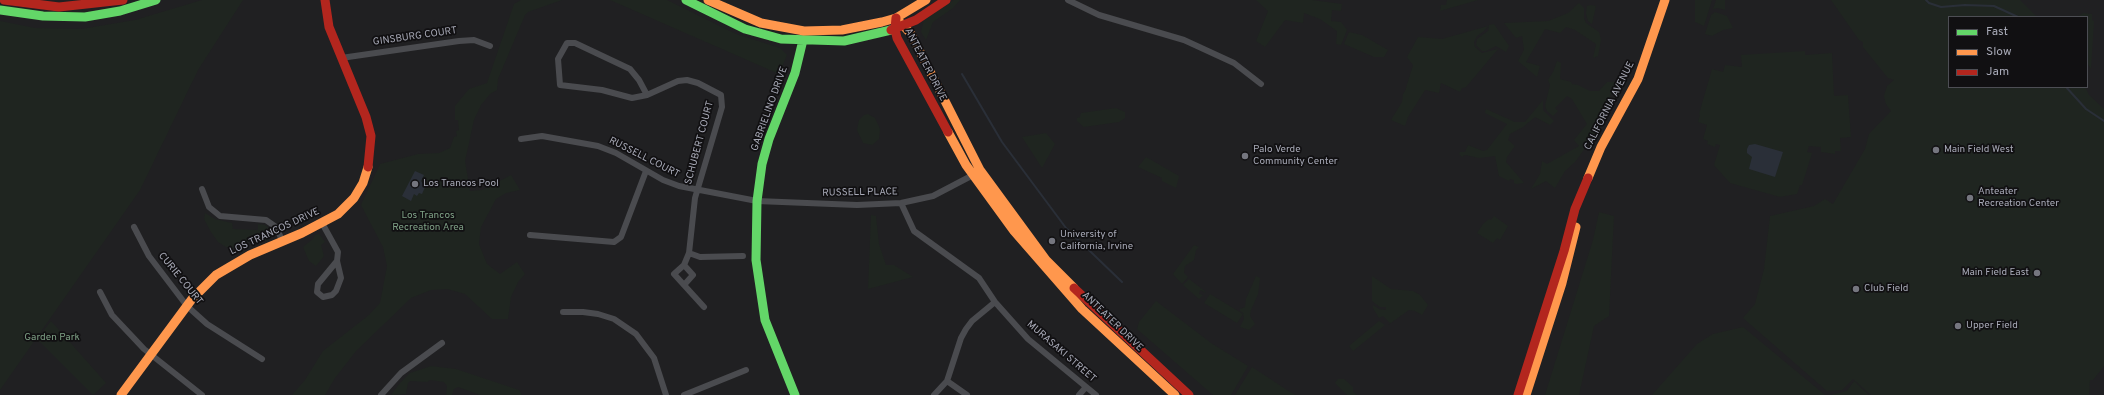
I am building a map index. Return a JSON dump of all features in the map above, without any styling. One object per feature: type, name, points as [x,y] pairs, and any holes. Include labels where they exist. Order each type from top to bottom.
[{"type":"main road","points":[[4,0],[66,6],[95,5],[123,0]]},
{"type":"main road","points":[[0,10],[43,16],[85,17],[120,11],[156,0]]},
{"type":"main road","name":"LOS TRANCOS DRIVE","points":[[121,395],[187,306],[202,288],[216,275],[230,266],[282,240],[322,223],[338,214],[354,198],[363,183],[371,154],[371,136],[366,117],[329,27],[325,0]]},
{"type":"main road","points":[[686,0],[745,29],[781,38],[803,40],[844,40],[882,33],[905,25],[946,0]]},
{"type":"main road","points":[[708,0],[761,23],[804,31],[855,28],[896,18],[926,0]]},
{"type":"main road","name":"CALIFORNIA AVENUE","points":[[1518,395],[1564,251],[1575,209],[1595,159],[1638,80],[1665,0]]},
{"type":"main road","name":"ANTEATER DRIVE","points":[[896,18],[905,25],[942,93],[977,172],[1014,231],[1050,275],[1112,338],[1175,395]]},
{"type":"main road","name":"ANTEATER DRIVE","points":[[896,18],[895,29],[897,38],[966,165],[977,172],[1046,260],[1121,333],[1189,395]]},
{"type":"main road","name":"GABRIELINO DRIVE","points":[[795,395],[765,320],[756,260],[757,201],[762,164],[769,139],[795,73],[803,40]]},
{"type":"main road","name":"CALIFORNIA AVENUE","points":[[1526,395],[1571,252],[1580,198]]},
{"type":"main road","points":[[1050,275],[1062,281],[1112,330],[1121,333]]},
{"type":"street","points":[[1068,0],[1099,15],[1184,40],[1234,63],[1261,84]]},
{"type":"street","name":"GINSBURG COURT","points":[[341,58],[459,41],[474,40],[490,46]]},
{"type":"street","name":"SCHUBERT COURT","points":[[646,95],[639,80],[630,70],[582,45],[567,43],[558,60],[560,85],[602,90],[628,98],[638,98],[646,95],[678,81],[688,80],[698,83],[721,95],[722,107],[697,190],[689,253],[684,265],[674,274],[704,307]]},
{"type":"street","name":"RUSSELL COURT","points":[[521,139],[542,136],[598,146],[616,153],[646,171],[679,186],[757,201]]},
{"type":"street","points":[[530,235],[614,242],[620,237],[646,171]]},
{"type":"street","name":"RUSSELL PLACE","points":[[757,201],[857,205],[901,203],[933,196],[977,172]]},
{"type":"street","points":[[202,189],[209,207],[220,216],[266,220],[276,227],[282,240]]},
{"type":"street","name":"MURASAKI STREET","points":[[901,203],[914,231],[979,278],[995,302],[1028,339],[1096,395]]},
{"type":"street","points":[[322,223],[338,252],[337,261],[341,278],[339,287],[332,295],[323,297],[317,292],[318,284],[337,261]]},
{"type":"street","name":"CURIE COURT","points":[[134,227],[149,256],[187,306],[207,324],[262,359]]},
{"type":"street","points":[[689,253],[700,257],[744,256]]},
{"type":"street","points":[[684,265],[693,275],[684,285]]},
{"type":"street","points":[[100,292],[112,315],[151,356],[202,395]]},
{"type":"street","points":[[934,395],[947,381],[961,338],[966,329],[972,321],[995,302]]},
{"type":"street","points":[[563,312],[598,314],[614,319],[636,334],[654,358],[666,395]]},
{"type":"street","points":[[382,395],[402,372],[442,343]]},
{"type":"street","points":[[684,395],[746,370]]},
{"type":"street","points":[[947,381],[967,395]]},
{"type":"street","points":[[1079,395],[1086,387]]},
{"type":"shaded area","name":"University of California, Irvine","points":[[0,0],[2104,0],[2104,395],[0,395]]},
{"type":"shaded area","points":[[1755,144],[1783,152],[1775,177],[1749,169],[1752,157],[1747,153],[1747,149],[1749,145]]},
{"type":"shaded area","name":"Los Trancos Pool","points":[[415,171],[424,175],[421,181],[425,187],[422,194],[419,193],[417,196],[414,194],[411,201],[402,196]]},
{"type":"green space","points":[[202,0],[243,0],[198,70],[140,190],[0,390],[0,21],[35,28],[81,29],[135,20]]},
{"type":"green space","name":"Los Trancos Recreation Area","points":[[521,0],[562,0],[528,12],[525,15],[498,79],[497,90],[490,94],[481,105],[474,120],[465,161],[470,191],[482,190],[511,175],[520,190],[506,193],[496,199],[481,227],[479,244],[487,264],[500,274],[517,262],[525,274],[518,282],[511,297],[508,319],[492,319],[465,294],[447,289],[431,290],[411,298],[356,351],[335,378],[325,395],[292,395],[305,380],[323,351],[369,315],[380,303],[387,266],[383,247],[361,205],[380,164],[418,154],[439,153],[450,148],[454,137],[457,136],[456,131],[459,130],[458,120],[455,120],[455,106],[469,89],[487,83],[514,4]]},
{"type":"green space","points":[[610,0],[667,0],[736,34],[780,48],[787,55],[779,74]]},
{"type":"green space","points":[[954,0],[960,0],[953,8],[933,22],[926,40],[921,32],[924,20]]},
{"type":"green space","points":[[1256,0],[1312,0],[1342,4],[1341,11],[1332,10],[1331,21],[1341,22],[1347,30],[1341,45],[1336,44],[1337,31],[1320,19],[1304,13],[1303,23],[1285,20],[1265,47],[1256,41],[1268,11]]},
{"type":"green space","points":[[1447,0],[1478,0],[1440,11],[1441,5],[1446,5]]},
{"type":"green space","points":[[1695,0],[1712,0],[1704,26],[1695,22]]},
{"type":"green space","points":[[1716,0],[1725,0],[1725,10],[1718,8],[1713,9]]},
{"type":"green space","name":"Anteater Recreation Center","points":[[1831,0],[2020,0],[2036,16],[1948,16],[1948,88],[2086,88],[2089,95],[2104,109],[2104,366],[2093,380],[2090,380],[2089,395],[1871,395],[1853,379],[1842,390],[1827,391],[1743,318],[1755,304],[1764,269],[1770,216],[1814,206],[1825,199],[1833,204],[1865,149],[1869,134],[1891,111],[1886,104],[1884,96],[1887,86],[1894,80],[1888,78],[1863,47],[1863,42],[1859,40]]},
{"type":"green space","points":[[1579,3],[1584,8],[1584,18],[1586,23],[1599,32],[1601,40],[1598,56],[1593,58],[1596,44],[1575,30],[1566,27],[1560,33],[1545,29],[1526,62],[1540,66],[1537,77],[1518,61],[1524,50],[1522,36],[1516,38],[1504,23],[1548,21],[1568,13]]},
{"type":"green space","points":[[1587,6],[1596,6],[1592,24],[1588,21],[1586,14]]},
{"type":"green space","points":[[1715,12],[1727,16],[1733,28],[1723,30],[1712,36],[1705,34],[1711,15]]},
{"type":"green space","points":[[2083,13],[2092,14],[2092,20],[2094,21],[2091,69],[2088,64],[2088,16],[2078,16]]},
{"type":"green space","points":[[1494,24],[1509,46],[1506,52],[1496,46],[1486,51],[1482,51],[1476,45],[1477,39],[1488,31],[1489,25]]},
{"type":"green space","points":[[1488,26],[1477,36],[1474,42],[1475,47],[1482,53],[1498,49],[1466,87],[1462,88],[1460,92],[1441,83],[1439,93],[1425,90],[1408,117],[1405,126],[1391,120],[1402,102],[1403,94],[1413,65],[1407,57],[1418,37],[1442,39]]},
{"type":"green space","points":[[1349,32],[1362,35],[1388,50],[1384,57],[1374,57],[1344,44]]},
{"type":"green space","points":[[1805,51],[1805,55],[1832,53],[1834,96],[1848,95],[1851,137],[1840,138],[1841,151],[1835,151],[1835,154],[1821,152],[1821,147],[1809,146],[1807,152],[1812,153],[1802,185],[1800,185],[1797,194],[1780,197],[1730,183],[1714,165],[1720,145],[1716,144],[1715,147],[1707,144],[1708,141],[1703,139],[1707,125],[1698,122],[1712,69],[1723,72],[1725,65],[1742,67],[1741,55]]},
{"type":"green space","points":[[1557,61],[1561,63],[1560,79],[1571,82],[1572,84],[1578,85],[1590,91],[1599,91],[1607,82],[1617,82],[1610,96],[1608,110],[1593,137],[1575,162],[1565,171],[1555,188],[1546,181],[1531,189],[1540,174],[1542,161],[1547,164],[1579,146],[1574,140],[1587,124],[1572,99],[1567,96],[1555,108],[1558,111],[1553,116],[1547,111],[1545,106],[1550,85],[1548,80]]},
{"type":"green space","points":[[1543,100],[1543,110],[1554,121],[1550,125],[1535,117],[1523,127],[1510,134],[1508,140],[1515,146],[1507,157],[1506,162],[1524,183],[1516,184],[1514,183],[1514,180],[1510,179],[1509,181],[1499,176],[1495,156],[1479,158],[1465,155],[1462,157],[1459,154],[1460,152],[1465,152],[1468,145],[1483,151],[1487,150],[1507,124],[1485,113],[1486,109],[1515,122],[1525,122]]},
{"type":"green space","points":[[1116,108],[1125,112],[1125,118],[1119,122],[1084,127],[1077,121],[1077,118],[1080,117],[1081,113]]},
{"type":"green space","points":[[868,114],[875,118],[880,129],[879,139],[872,145],[863,143],[857,130],[859,120],[864,115]]},
{"type":"green space","points":[[1046,133],[1055,144],[1042,168],[1022,137]]},
{"type":"green space","points":[[1146,157],[1179,176],[1176,188],[1162,181],[1162,178],[1138,167]]},
{"type":"green space","points":[[1599,212],[1614,216],[1609,316],[1594,326],[1579,395],[1545,395],[1593,240]]},
{"type":"green space","points":[[205,213],[215,219],[232,223],[233,229],[258,230],[258,224],[265,225],[271,230],[272,237],[267,241],[255,239],[233,248],[226,247],[218,242],[211,232],[204,219]]},
{"type":"green space","points":[[871,215],[876,216],[879,244],[886,265],[894,265],[913,277],[868,289]]},
{"type":"green space","points":[[1494,216],[1508,226],[1500,240],[1497,238],[1493,243],[1477,233],[1483,224],[1489,219],[1491,220]]},
{"type":"green space","points":[[319,234],[325,242],[321,245],[324,256],[316,266],[309,261],[303,247],[313,239],[315,235]]},
{"type":"green space","points":[[1194,245],[1199,247],[1196,250],[1194,260],[1185,266],[1184,273],[1188,277],[1182,284],[1173,274]]},
{"type":"green space","points":[[1256,276],[1260,278],[1258,294],[1250,316],[1255,324],[1249,330],[1240,327],[1244,319],[1243,313],[1240,309],[1245,307],[1246,299]]},
{"type":"green space","points":[[1372,276],[1391,289],[1413,291],[1420,295],[1428,305],[1422,315],[1415,311],[1409,310],[1388,325],[1390,323],[1383,316],[1379,318],[1373,308],[1373,305],[1379,309],[1386,310],[1386,307],[1380,307],[1372,301]]},
{"type":"green space","points":[[1189,279],[1206,292],[1203,293],[1205,292],[1200,290],[1199,294],[1203,295],[1199,299],[1183,285]]},
{"type":"green space","points":[[1210,294],[1243,314],[1237,323],[1204,303]]},
{"type":"green space","points":[[1156,301],[1211,343],[1248,366],[1231,395],[1213,395],[1137,329],[1139,322]]},
{"type":"green space","name":"Garden Park","points":[[51,321],[106,383],[93,395],[37,339]]},
{"type":"green space","points":[[1379,321],[1385,325],[1353,351],[1349,346]]},
{"type":"green space","points":[[1743,327],[1825,395],[1652,395],[1697,344],[1713,334]]},
{"type":"green space","points":[[431,366],[456,369],[519,390],[522,395],[480,395],[458,387],[454,389],[452,395],[446,395],[447,386],[444,382],[430,380],[427,382],[410,381],[408,383],[406,394],[391,395],[410,373]]},
{"type":"green space","points":[[1252,367],[1290,392],[1296,395],[1235,395]]},
{"type":"green space","points":[[1338,379],[1344,379],[1353,387],[1353,392],[1357,395],[1347,395],[1335,383]]},
{"type":"green space","points":[[1854,381],[1869,395],[1831,395],[1847,391]]},
{"type":"waterway","points":[[1926,0],[1929,3],[1941,7],[1965,5],[1994,6],[2016,16]]},
{"type":"waterway","points":[[962,74],[1002,142],[1066,228],[1122,282]]},
{"type":"waterway","points":[[2067,88],[2086,109],[2104,121]]},
{"type":"traffic: fast","points":[[0,10],[43,16],[85,17],[120,11],[156,0]]},
{"type":"traffic: fast","points":[[686,0],[745,29],[781,39],[844,41],[891,30]]},
{"type":"traffic: fast","points":[[795,395],[765,320],[756,260],[757,201],[762,164],[769,139],[795,73],[803,40]]},
{"type":"traffic: slow","points":[[708,0],[761,23],[804,31],[842,30],[882,22],[896,18],[926,0]]},
{"type":"traffic: slow","points":[[1588,178],[1601,147],[1638,79],[1665,0]]},
{"type":"traffic: slow","points":[[896,18],[911,34],[980,170],[1046,260],[1074,288]]},
{"type":"traffic: slow","points":[[948,132],[966,165],[1014,231],[1082,309],[1175,395]]},
{"type":"traffic: slow","points":[[121,395],[192,299],[216,275],[250,255],[302,233],[338,214],[354,198],[363,183],[368,167]]},
{"type":"traffic: slow","points":[[1526,395],[1562,283],[1576,227]]},
{"type":"traffic: jam","points":[[4,0],[59,7],[123,0]]},
{"type":"traffic: jam","points":[[325,0],[329,27],[366,117],[371,136],[368,167]]},
{"type":"traffic: jam","points":[[891,30],[916,20],[946,0]]},
{"type":"traffic: jam","points":[[896,18],[895,29],[897,38],[948,132]]},
{"type":"traffic: jam","points":[[1518,395],[1564,251],[1575,209],[1588,178]]},
{"type":"traffic: jam","points":[[1074,288],[1189,395]]},
{"type":"place","name":"Main Field West","points":[[1936,150]]},
{"type":"place","name":"Palo Verde Community Center","points":[[1245,156]]},
{"type":"place","name":"Los Trancos Pool","points":[[415,184]]},
{"type":"place","name":"Anteater Recreation Center","points":[[1970,198]]},
{"type":"place","name":"University of California, Irvine","points":[[1052,241]]},
{"type":"place","name":"Main Field East","points":[[2037,273]]},
{"type":"place","name":"Club Field","points":[[1856,289]]},
{"type":"place","name":"Upper Field","points":[[1958,326]]}]
